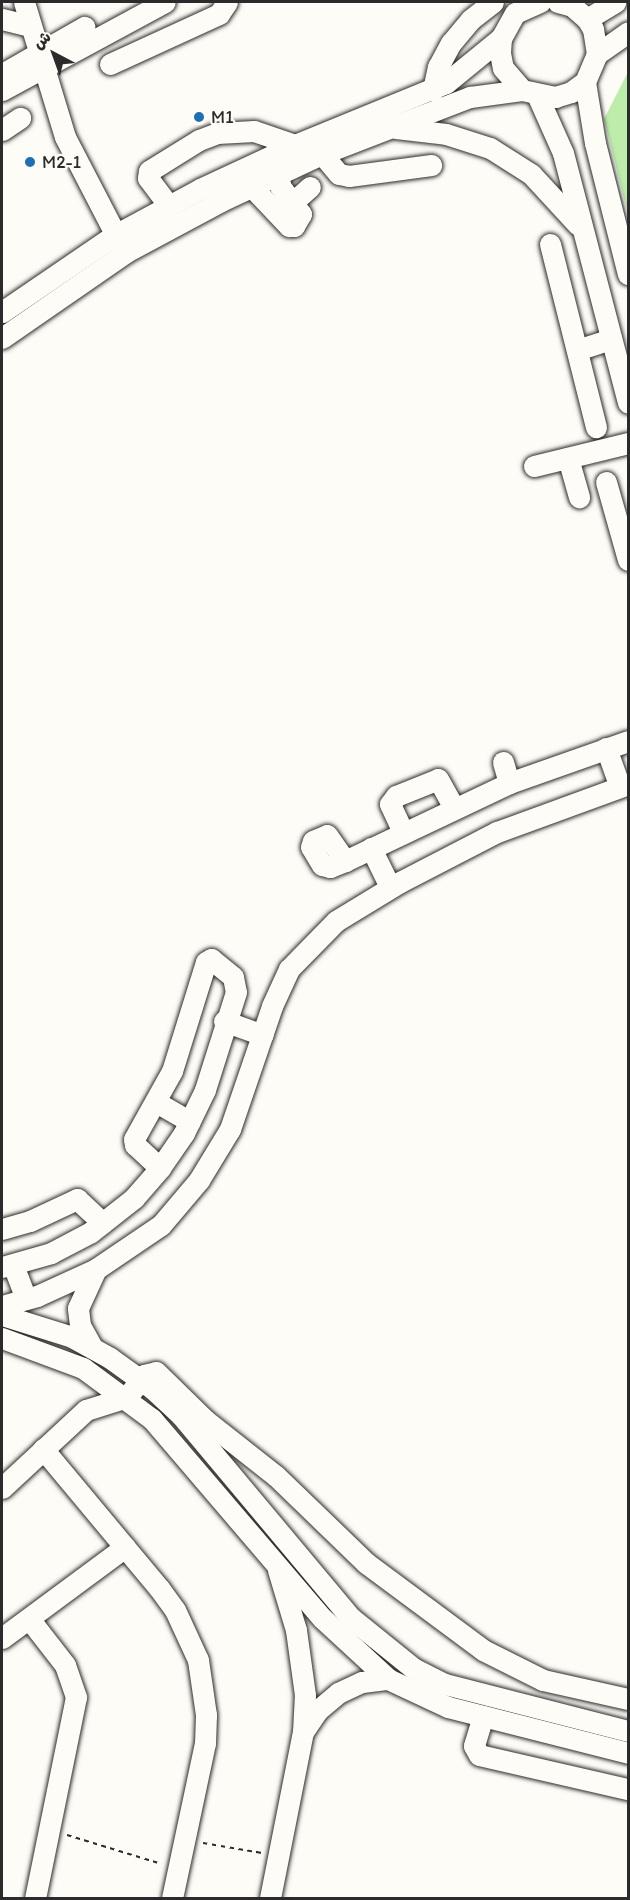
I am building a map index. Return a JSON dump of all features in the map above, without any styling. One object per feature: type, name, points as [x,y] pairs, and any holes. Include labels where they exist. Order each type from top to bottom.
[{"type":"street","points":[[2,12],[4,2]]},
{"type":"street","points":[[24,2],[39,59],[65,136],[121,243]]},
{"type":"street","points":[[2,90],[39,59],[138,2]]},
{"type":"street","points":[[2,74],[165,2]]},
{"type":"street","points":[[110,64],[219,14],[226,2]]},
{"type":"street","points":[[433,90],[438,67],[451,43],[470,20],[493,2]]},
{"type":"street","points":[[2,338],[169,206],[295,145],[433,90],[475,63],[501,38],[518,7],[540,2]]},
{"type":"street","points":[[561,2],[587,19],[593,29],[597,54]]},
{"type":"street","points":[[587,19],[615,2]]},
{"type":"street","points":[[2,19],[30,26]]},
{"type":"street","points":[[628,32],[597,54],[585,82],[595,143],[628,274]]},
{"type":"street","points":[[501,38],[503,68],[530,94],[556,132],[628,403]]},
{"type":"street","points":[[2,312],[121,243],[252,187],[330,150],[470,97],[563,95],[585,82]]},
{"type":"street","points":[[2,130],[20,118]]},
{"type":"street","points":[[392,127],[446,134],[490,148],[543,185],[583,231]]},
{"type":"street","points":[[169,206],[148,178],[149,171],[199,140],[217,133],[254,131],[295,145]]},
{"type":"street","points":[[330,150],[339,174],[354,175],[431,165]]},
{"type":"street","points":[[252,187],[291,226],[302,216],[280,186],[279,174]]},
{"type":"street","points":[[292,203],[310,187]]},
{"type":"street","points":[[550,244],[596,427]]},
{"type":"street","points":[[578,354],[612,343]]},
{"type":"street","points":[[534,466],[628,443]]},
{"type":"street","points":[[568,458],[579,497]]},
{"type":"street","points":[[606,483],[622,513],[628,560]]},
{"type":"street","points":[[619,744],[628,767]]},
{"type":"street","points":[[345,861],[509,783],[619,744]]},
{"type":"street","points":[[2,1306],[32,1298],[96,1269],[161,1225],[199,1180],[230,1129],[290,969],[316,938],[395,884],[497,832],[624,785],[619,744]]},
{"type":"street","points":[[503,762],[509,783]]},
{"type":"street","points":[[403,832],[390,804],[396,795],[438,779],[453,808]]},
{"type":"street","points":[[376,845],[395,884]]},
{"type":"street","points":[[32,1298],[12,1265],[65,1247],[103,1223],[134,1198],[160,1168],[190,1122],[208,1082],[236,984],[211,959],[206,963],[174,1062],[134,1142],[160,1168]]},
{"type":"street","points":[[223,1028],[261,1042]]},
{"type":"street","points":[[156,1102],[190,1122]]},
{"type":"street","points":[[2,1229],[47,1215],[77,1199],[103,1223]]},
{"type":"street","points":[[92,1347],[80,1324],[78,1308],[96,1269]]},
{"type":"street","points":[[2,1315],[50,1328],[92,1347],[140,1380],[181,1415],[351,1618],[380,1645],[445,1684],[628,1731]]},
{"type":"street","points":[[2,1338],[56,1355],[96,1376],[127,1397],[152,1419],[322,1618],[388,1679],[420,1697],[483,1716],[628,1753]]},
{"type":"street","points":[[2,1488],[80,1416],[102,1402],[127,1397],[140,1380],[152,1372],[164,1377],[205,1420],[262,1463],[366,1563],[483,1650],[543,1680],[628,1700]]},
{"type":"street","points":[[80,1416],[92,1396],[96,1376]]},
{"type":"street","points":[[43,1449],[176,1610],[192,1643],[204,1688],[205,1743],[172,1899]]},
{"type":"street","points":[[2,1638],[30,1620],[125,1547]]},
{"type":"street","points":[[270,1899],[303,1732],[303,1662],[275,1562]]},
{"type":"street","points":[[30,1620],[65,1665],[75,1697],[35,1899]]},
{"type":"street","points":[[303,1732],[318,1710],[338,1693],[362,1682],[388,1679]]},
{"type":"street","points":[[483,1716],[474,1746],[479,1755],[628,1789]]},
{"type":"path","points":[[49,1830],[179,1869]]},
{"type":"path","points":[[185,1840],[280,1856]]},
{"type":"green space","points":[[628,72],[628,214],[604,119]]},
{"type":"place","name":"M1","points":[[199,117]]},
{"type":"place","name":"M2-1","points":[[30,162]]}]
